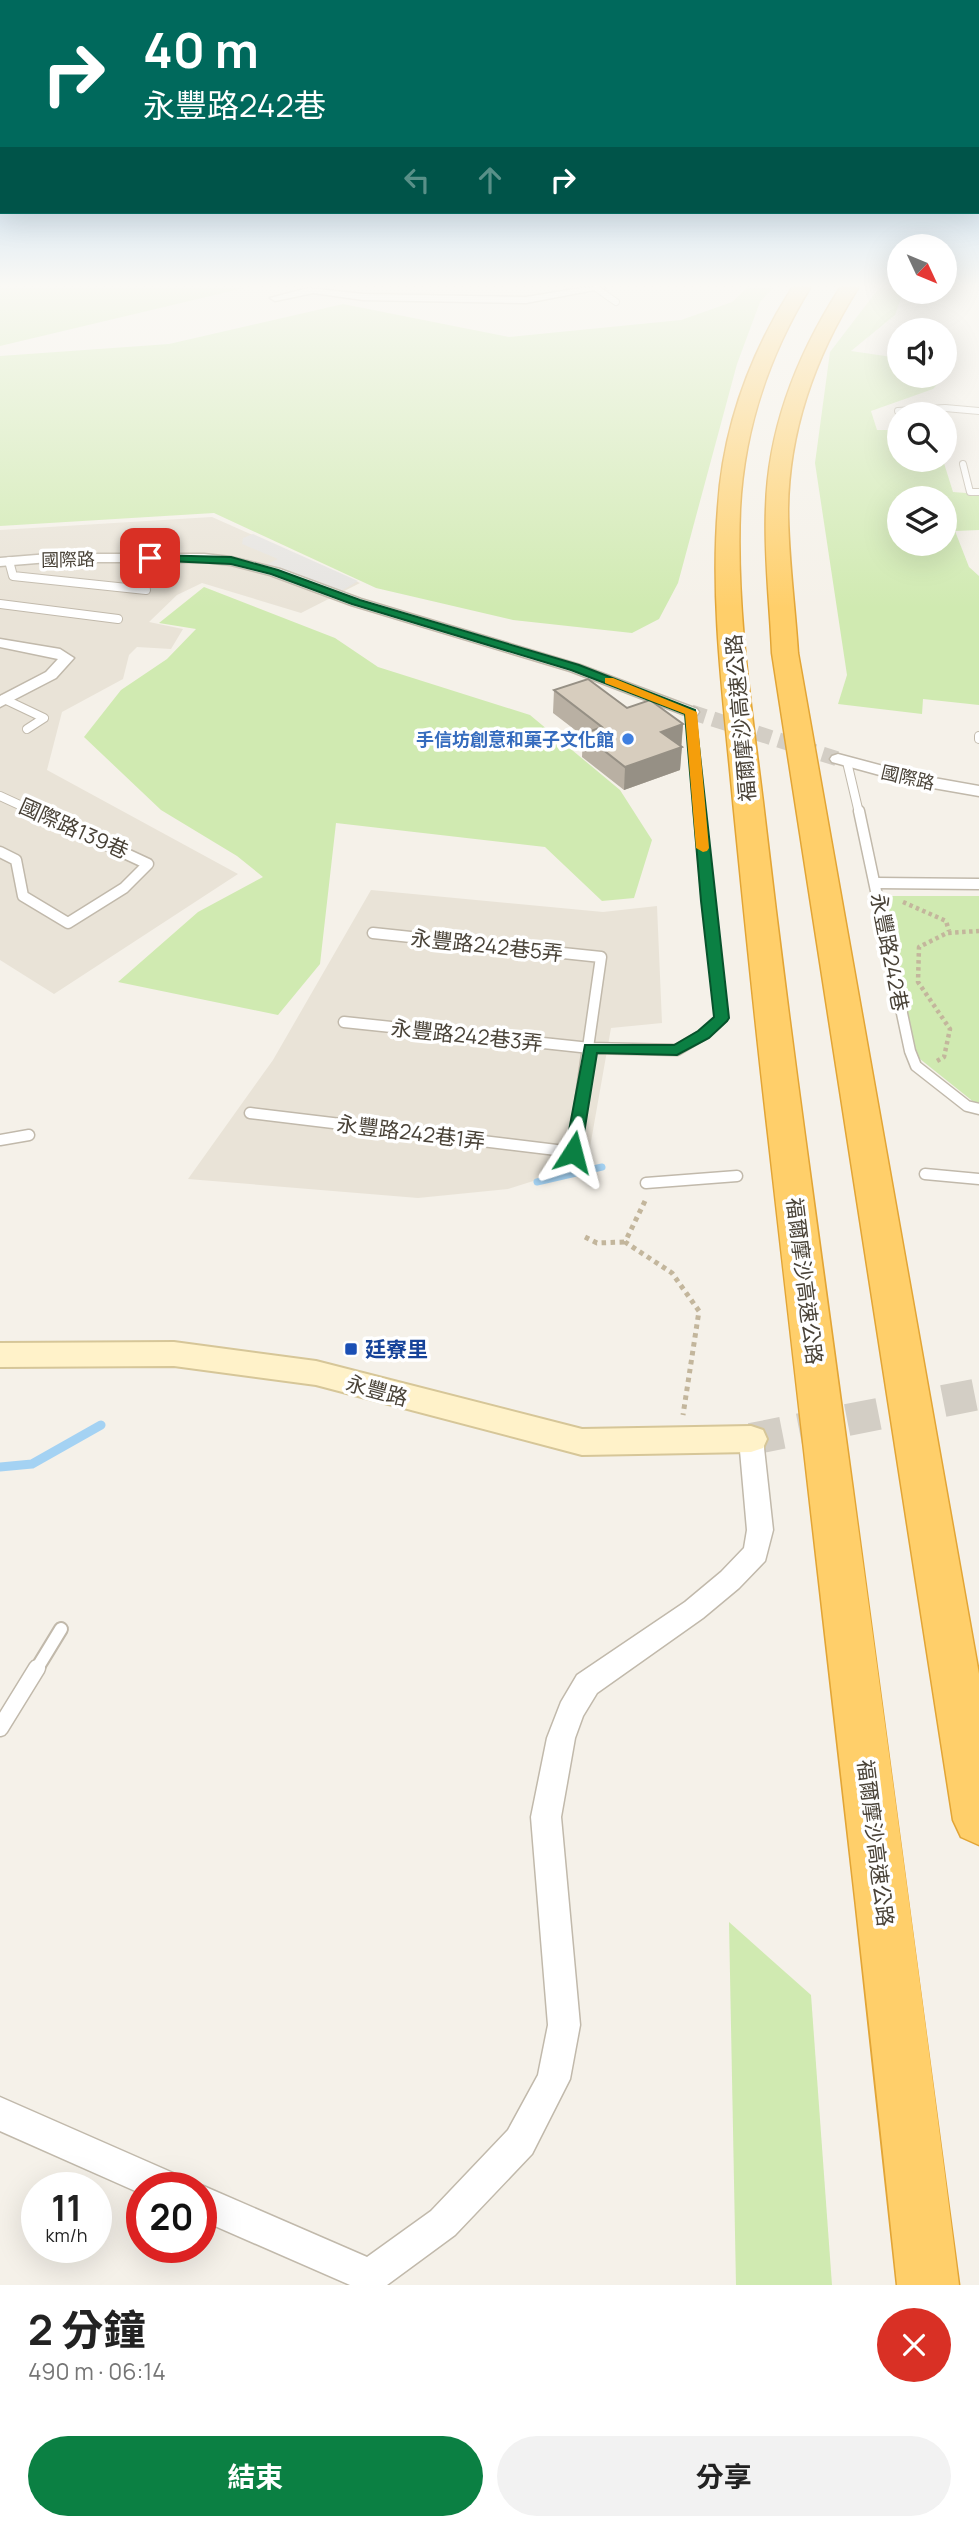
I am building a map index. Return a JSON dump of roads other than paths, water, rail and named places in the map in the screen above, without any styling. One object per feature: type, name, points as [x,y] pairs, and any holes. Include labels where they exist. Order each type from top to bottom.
[{"type":"highway","name":"福爾摩沙高速公路","points":[[752,395],[741,430],[729,504],[732,654],[771,1014],[902,2054],[928,2285]]},
{"type":"highway","points":[[796,395],[784,437],[778,508],[785,653],[979,1820]]},
{"type":"street","name":"國際路","points":[[5,561],[49,558],[204,558],[231,561],[275,572],[356,602],[575,668],[691,712]]},
{"type":"street","points":[[0,643],[55,652],[67,658],[51,675],[2,701]]},
{"type":"street","name":"國際路","points":[[842,760],[916,780],[979,791]]},
{"type":"street","name":"永豐路","points":[[0,1355],[174,1354],[316,1373],[582,1442],[751,1439]]},
{"type":"street","points":[[217,2210],[366,2280],[443,2223],[520,2142],[554,2079],[564,2025],[546,1817],[561,1738],[571,1710],[587,1684],[694,1610],[730,1580],[756,1553],[760,1530],[751,1439]]},
{"type":"street","points":[[0,2114],[132,2172]]},
{"type":"lane","points":[[957,409],[979,411]]},
{"type":"lane","points":[[963,464],[970,492],[979,492]]},
{"type":"lane","name":"國際路","points":[[5,561],[13,576],[146,590]]},
{"type":"lane","points":[[0,604],[118,619]]},
{"type":"lane","points":[[2,701],[44,718],[27,729]]},
{"type":"lane","points":[[590,1048],[677,1050],[704,1034],[722,1018],[707,901],[691,712]]},
{"type":"lane","name":"永豐路242巷","points":[[842,760],[876,883],[913,1059],[916,1066],[967,1106],[979,1109]]},
{"type":"lane","name":"國際路139巷","points":[[0,796],[148,864],[124,888],[68,923],[23,896],[16,860],[0,852]]},
{"type":"lane","points":[[876,883],[979,884]]},
{"type":"lane","name":"永豐路242巷5弄","points":[[373,933],[601,957],[590,1048]]},
{"type":"lane","name":"永豐路242巷3弄","points":[[344,1022],[590,1048]]},
{"type":"lane","name":"永豐路242巷1弄","points":[[250,1113],[573,1152],[590,1048]]},
{"type":"lane","points":[[0,1140],[29,1135]]},
{"type":"lane","points":[[925,1174],[979,1179]]},
{"type":"lane","points":[[646,1182],[737,1176]]},
{"type":"lane","points":[[0,1728],[61,1629]]},
{"type":"waterway","points":[[537,1182],[602,1167]]},
{"type":"waterway","points":[[0,1467],[32,1464],[101,1425]]},
{"type":"tunnel","points":[[691,712],[838,759]]},
{"type":"tunnel","points":[[751,1439],[979,1394]]},
{"type":"place","name":"手信坊創意和菓子文化館","points":[[628,739]]},
{"type":"place","name":"廷寮里","points":[[351,1349]]}]
